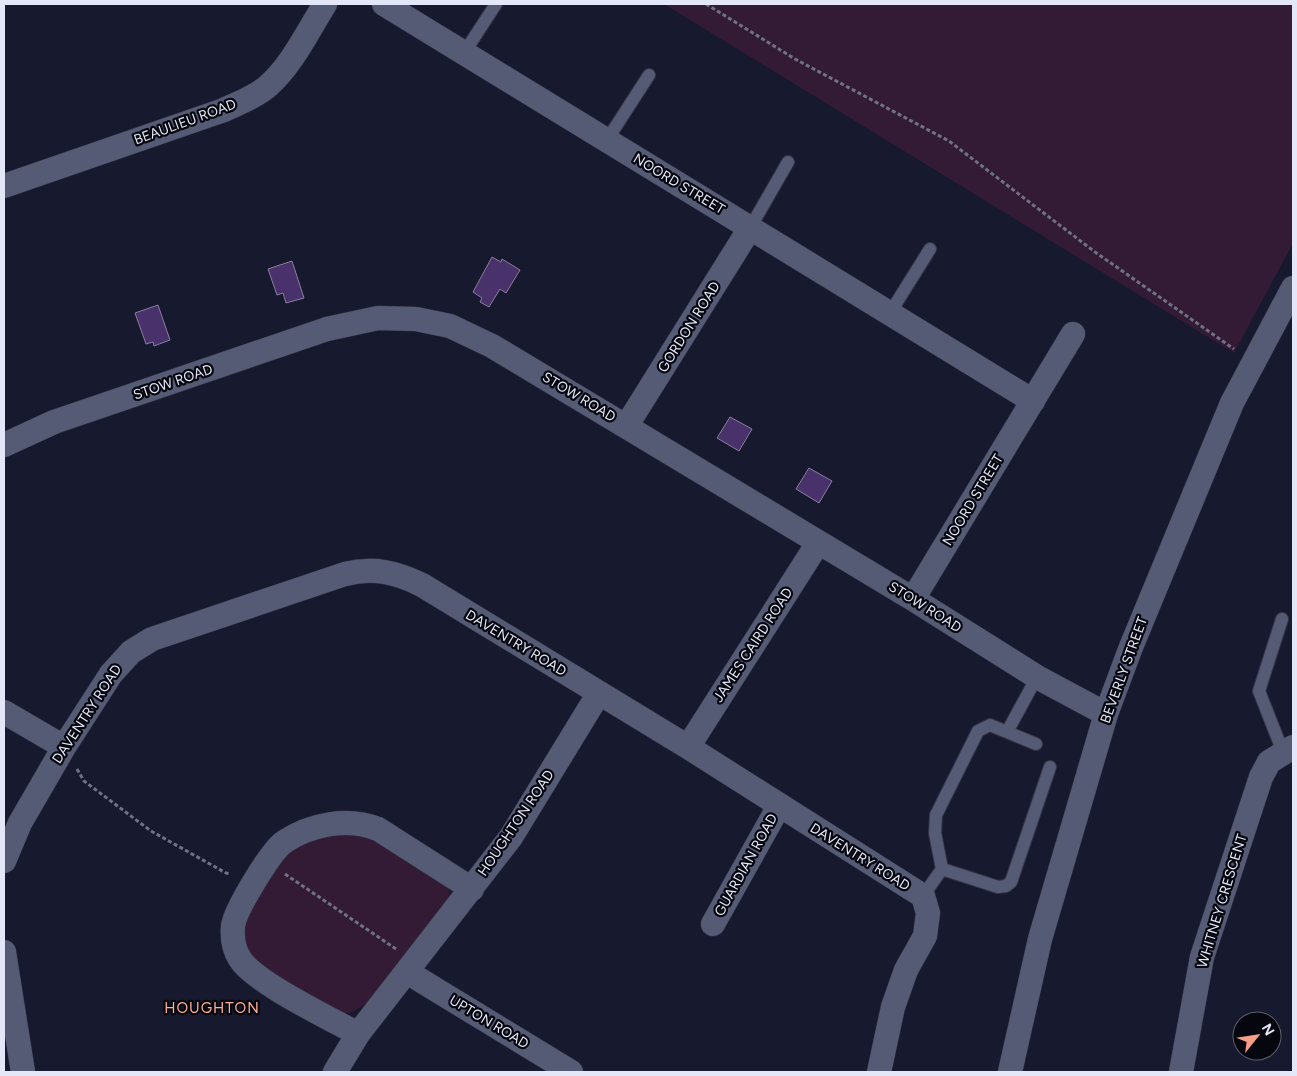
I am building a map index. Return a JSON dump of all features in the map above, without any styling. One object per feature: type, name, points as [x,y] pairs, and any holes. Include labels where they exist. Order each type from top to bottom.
[{"type":"street","name":"BEAULIEU ROAD","points":[[4,186],[224,110],[248,98],[267,87],[282,72],[325,4]]},
{"type":"street","name":"NOORD STREET","points":[[384,4],[1033,401]]},
{"type":"street","name":"GORDON ROAD","points":[[627,425],[750,228]]},
{"type":"street","name":"BEVERLY STREET","points":[[1010,1072],[1040,939],[1106,714],[1189,504],[1232,404],[1293,288]]},
{"type":"street","name":"STOW ROAD","points":[[4,444],[54,422],[327,329],[378,318],[416,319],[450,326],[492,346],[627,425],[818,543],[913,599],[1037,677],[1106,714]]},
{"type":"street","name":"NOORD STREET","points":[[913,599],[1073,334]]},
{"type":"street","name":"JAMES CAIRD ROAD","points":[[688,747],[818,543]]},
{"type":"street","name":"DAVENTRY ROAD","points":[[4,861],[20,823],[64,747],[111,674],[131,652],[141,645],[162,636],[357,571],[383,571],[409,579],[599,693],[923,896],[928,913],[925,936],[906,970],[893,1007],[878,1072]]},
{"type":"street","name":"HOUGHTON ROAD","points":[[405,963],[472,888],[511,836],[599,693]]},
{"type":"street","points":[[4,712],[64,747]]},
{"type":"street","name":"WHITNEY CRESCENT","points":[[1180,1072],[1205,950],[1261,777],[1269,762],[1288,750]]},
{"type":"street","name":"GUARDIAN ROAD","points":[[713,924],[779,806]]},
{"type":"street","points":[[358,1034],[252,974],[239,957],[233,937],[234,922],[268,873],[277,848],[285,841],[324,826],[351,822],[378,829],[472,888]]},
{"type":"street","points":[[4,952],[23,1072]]},
{"type":"street","points":[[335,1072],[405,963]]},
{"type":"street","name":"UPTON ROAD","points":[[405,963],[571,1072]]},
{"type":"lane","points":[[464,54],[496,4]]},
{"type":"lane","points":[[607,140],[649,76]]},
{"type":"lane","points":[[750,228],[788,162]]},
{"type":"lane","points":[[890,313],[930,250]]},
{"type":"lane","points":[[1282,619],[1259,691],[1288,750]]},
{"type":"lane","points":[[1007,732],[1037,677]]},
{"type":"lane","points":[[923,896],[942,869],[935,834],[936,816],[978,731],[990,724],[1036,744]]},
{"type":"lane","points":[[942,869],[998,887],[1006,886],[1011,882],[1050,767]]},
{"type":"path","points":[[706,4],[795,59],[949,141],[1095,252],[1253,362]]},
{"type":"path","points":[[64,747],[84,781],[151,832],[226,873],[268,873],[405,963]]},
{"type":"shaded area","points":[[664,4],[1293,4],[1293,243],[1234,353]]},
{"type":"shaded area","points":[[358,830],[448,886],[450,897],[446,909],[365,1005],[349,1013],[339,1014],[257,966],[246,952],[243,925],[284,852],[302,842]]},
{"type":"building","points":[[492,257],[501,262],[502,259],[520,270],[506,293],[500,289],[489,307],[480,302],[482,298],[473,292]]},
{"type":"building","points":[[292,261],[304,298],[286,303],[283,293],[277,295],[268,269]]},
{"type":"building","points":[[158,305],[170,340],[154,346],[153,342],[146,344],[135,313]]},
{"type":"building","points":[[730,417],[752,429],[739,451],[717,438]]},
{"type":"building","points":[[809,468],[832,481],[819,503],[796,489]]},
{"type":"district","name":"HOUGHTON","points":[[212,1008]]}]
